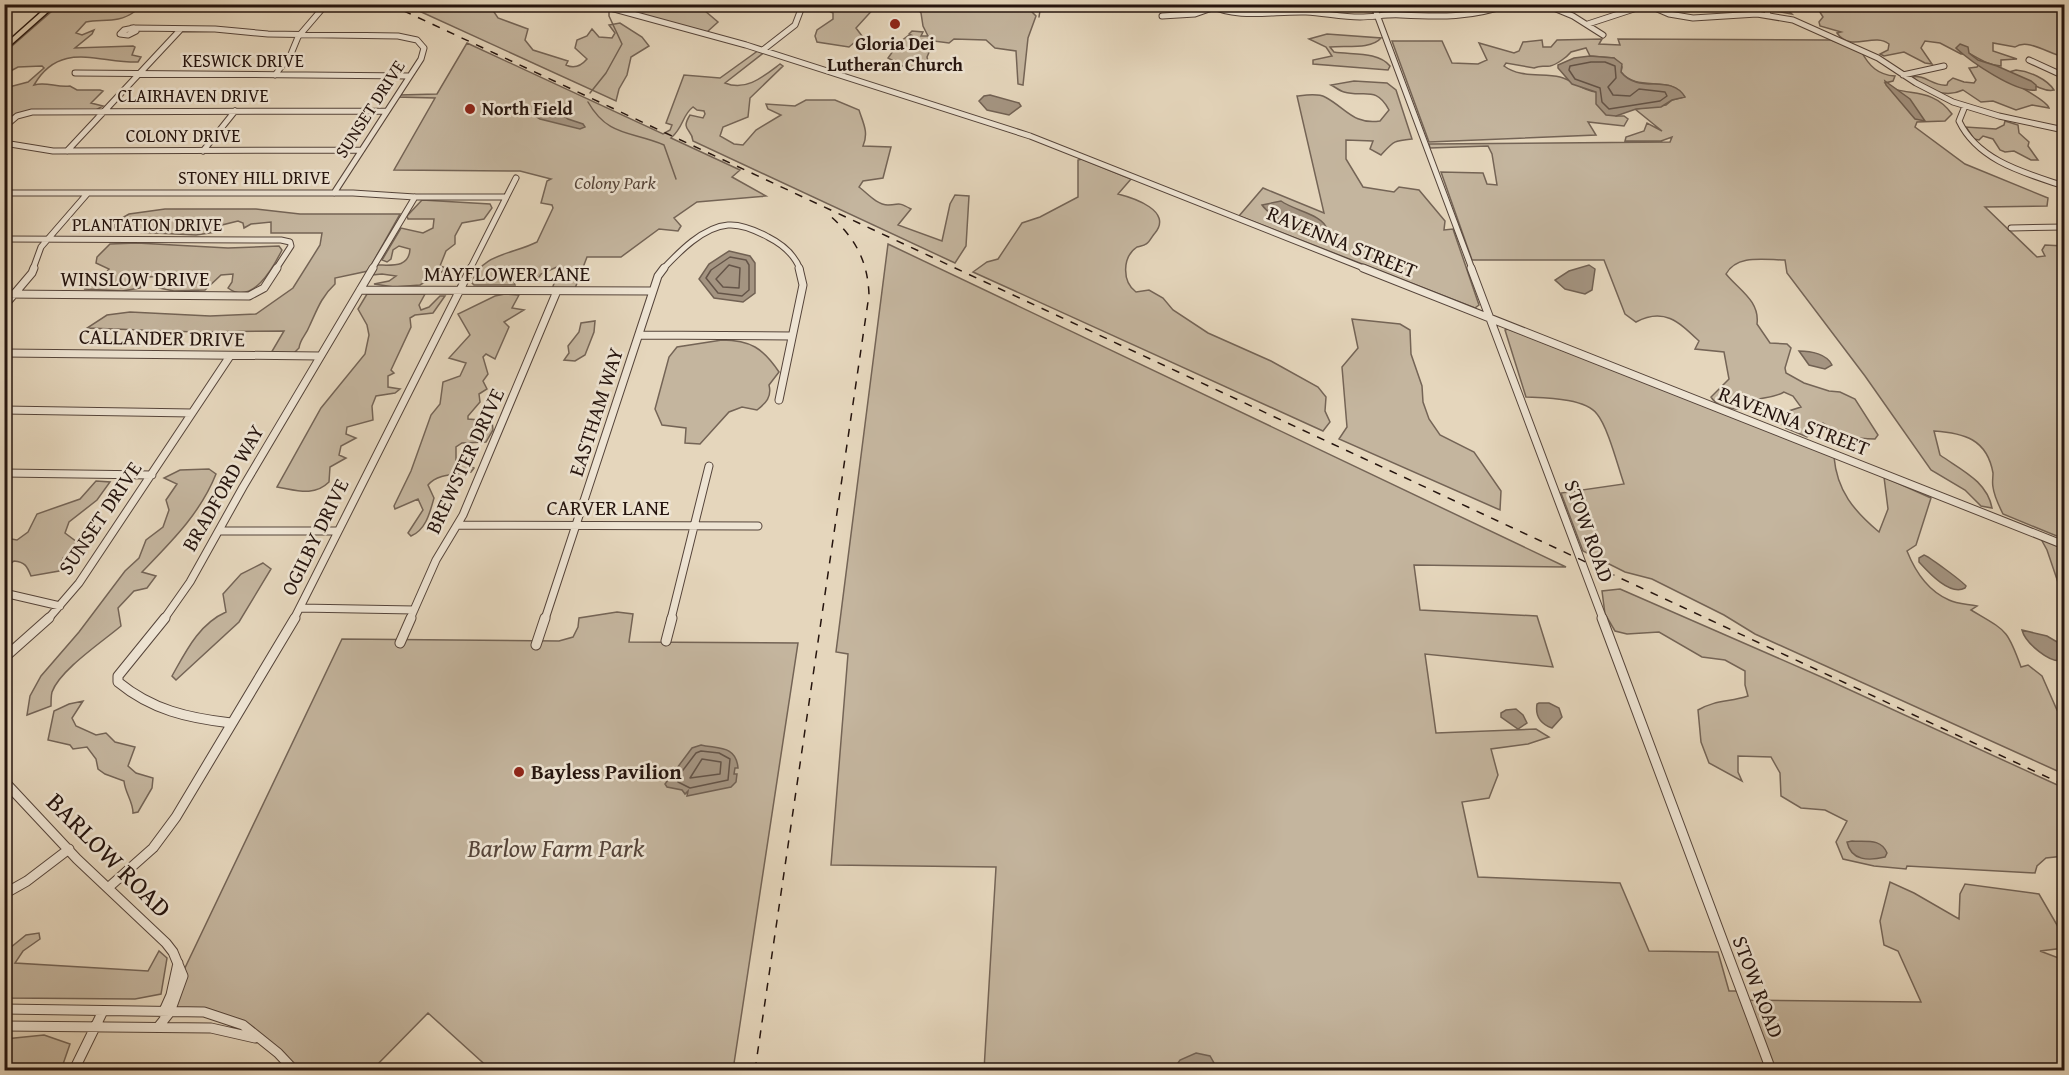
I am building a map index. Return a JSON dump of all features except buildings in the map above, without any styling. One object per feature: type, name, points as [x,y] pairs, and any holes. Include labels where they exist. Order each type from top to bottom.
[{"type":"main road","points":[[4,49],[54,4]]},
{"type":"street","points":[[275,75],[291,54],[292,45],[299,35],[320,11],[321,4]]},
{"type":"street","name":"RAVENNA STREET","points":[[596,4],[763,50],[1030,136],[2064,545]]},
{"type":"street","points":[[763,50],[795,25],[803,4]]},
{"type":"street","points":[[1207,4],[1212,8],[1247,15],[1302,12],[1400,20],[1474,15],[1509,4]]},
{"type":"street","name":"STOW ROAD","points":[[1373,4],[1771,1071]]},
{"type":"street","points":[[1544,4],[1588,24],[1603,35]]},
{"type":"street","points":[[1766,4],[1768,15]]},
{"type":"street","points":[[1588,24],[1649,5],[1670,14],[1693,18],[1768,15],[1809,26],[1878,58],[1924,88],[1965,106],[2064,130]]},
{"type":"street","points":[[1162,15],[1195,14],[1212,8]]},
{"type":"street","name":"SUNSET DRIVE","points":[[132,28],[299,35],[395,36],[414,39],[422,44],[424,52],[334,193]]},
{"type":"street","points":[[67,151],[181,29]]},
{"type":"street","points":[[2030,60],[2064,76]]},
{"type":"street","points":[[1903,75],[1944,66]]},
{"type":"street","name":"KESWICK DRIVE","points":[[75,73],[410,75]]},
{"type":"street","points":[[1965,106],[1959,121],[1963,132],[1976,146],[2011,166],[2064,186]]},
{"type":"street","points":[[203,151],[234,111]]},
{"type":"street","name":"CLAIRHAVEN DRIVE","points":[[4,127],[17,116],[28,112],[387,111]]},
{"type":"street","name":"COLONY DRIVE","points":[[4,143],[42,150],[67,151],[362,150]]},
{"type":"street","name":"OGILBY DRIVE","points":[[109,887],[153,848],[164,834],[300,609],[504,197],[516,178]]},
{"type":"street","name":"STONEY HILL DRIVE","points":[[4,193],[334,193],[415,197],[504,197]]},
{"type":"street","points":[[4,306],[32,273],[40,249],[87,194]]},
{"type":"street","points":[[2064,194],[2062,202],[2064,210]]},
{"type":"street","name":"BRADFORD WAY","points":[[231,723],[160,711],[126,689],[117,679],[178,602],[415,197]]},
{"type":"street","name":"EASTHAM WAY","points":[[536,645],[653,291],[660,273],[670,260],[710,232],[730,225],[752,230],[777,241],[797,261],[801,270],[803,285],[792,336]]},
{"type":"street","points":[[2012,228],[2064,227]]},
{"type":"street","name":"PLANTATION DRIVE","points":[[4,238],[290,242],[290,249],[264,288]]},
{"type":"street","name":"WINSLOW DRIVE","points":[[4,294],[249,296],[264,288]]},
{"type":"street","name":"MAYFLOWER LANE","points":[[360,290],[653,291]]},
{"type":"street","name":"BREWSTER DRIVE","points":[[400,643],[436,560],[458,525],[557,291]]},
{"type":"street","points":[[639,335],[792,336],[779,400]]},
{"type":"street","name":"CALLANDER DRIVE","points":[[4,353],[320,356]]},
{"type":"street","name":"SUNSET DRIVE","points":[[4,658],[60,606],[90,569],[230,356]]},
{"type":"street","points":[[4,410],[192,412]]},
{"type":"street","points":[[666,641],[709,466]]},
{"type":"street","points":[[4,473],[152,475]]},
{"type":"street","name":"CARVER LANE","points":[[458,525],[758,526]]},
{"type":"street","points":[[220,531],[338,531]]},
{"type":"street","points":[[4,593],[60,606]]},
{"type":"street","points":[[300,609],[414,610]]},
{"type":"street","name":"BARLOW ROAD","points":[[4,781],[69,849],[166,943],[183,976],[159,1026]]},
{"type":"street","points":[[4,894],[27,881],[69,849]]},
{"type":"street","points":[[4,1009],[204,1012],[231,1019],[243,1025],[278,1053],[294,1071]]},
{"type":"street","points":[[74,1071],[103,1011]]},
{"type":"street","points":[[4,1026],[212,1028],[259,1040]]},
{"type":"green space","points":[[829,4],[877,5],[856,28],[862,36],[849,47],[817,42],[815,36],[817,30],[833,19],[833,13],[829,11]]},
{"type":"green space","points":[[1774,4],[2064,5],[2064,57],[2032,45],[2015,47],[1993,43],[1993,51],[2017,59],[2001,60],[2001,66],[1956,48],[1963,54],[1940,43],[1925,41],[1921,48],[1932,64],[1925,63],[1904,52],[1884,56],[1880,54],[1888,50],[1889,44],[1883,41],[1849,41],[1837,33],[1841,32],[1820,26],[1819,22],[1823,17],[1818,9],[1791,7],[1789,11],[1792,14],[1775,11]]},
{"type":"green space","points":[[59,5],[95,5],[108,9],[122,5],[132,7],[134,12],[123,18],[86,22],[76,33],[82,35],[94,30],[75,48],[133,46],[135,47],[132,55],[141,57],[138,62],[68,58],[44,71],[34,85],[70,86],[77,90],[103,91],[91,103],[103,106],[96,110],[33,110],[5,118],[5,88],[28,82],[44,68],[42,66],[18,67],[5,74],[4,53]]},
{"type":"green space","points":[[406,5],[501,5],[495,6],[494,12],[498,18],[528,29],[525,40],[533,50],[568,61],[566,65],[572,67],[580,65],[587,59],[575,48],[577,40],[587,36],[592,29],[599,37],[612,38],[615,33],[609,25],[620,23],[642,37],[649,46],[631,57],[627,75],[619,89],[616,101]]},
{"type":"green space","points":[[623,5],[698,5],[718,22],[707,32],[620,9]]},
{"type":"green space","points":[[909,5],[1038,5],[1032,12],[1036,16],[1028,38],[1023,85],[1018,84],[1016,51],[995,48],[986,40],[954,39],[949,43],[934,41],[927,57],[929,65],[927,70],[910,70],[888,58],[893,51],[901,48],[901,41],[909,35],[913,36],[909,34],[912,31],[923,32],[921,36],[928,36],[923,26],[921,13],[917,8]]},
{"type":"green space","points":[[1327,34],[1381,38],[1377,42],[1364,46],[1330,47],[1334,52],[1364,54],[1379,58],[1390,66],[1388,70],[1313,64],[1313,60],[1332,56],[1326,47],[1309,39]]},
{"type":"green space","points":[[1602,39],[1599,44],[1620,45],[1618,39],[1831,40],[1861,51],[1875,69],[1895,76],[1893,81],[1885,83],[1892,88],[1926,95],[1944,105],[1952,114],[1945,121],[1917,122],[1915,127],[1965,164],[2048,198],[2047,206],[1985,207],[2037,257],[2045,256],[2042,250],[2045,245],[2064,246],[2064,539],[2003,514],[1994,490],[1990,462],[1980,445],[1973,440],[1964,436],[1934,431],[1940,455],[1979,483],[1985,490],[1992,508],[1981,506],[1965,490],[1931,470],[1865,376],[1787,273],[1785,260],[1744,261],[1737,263],[1726,274],[1752,302],[1757,324],[1770,343],[1787,344],[1791,348],[1785,368],[1786,373],[1804,383],[1840,392],[1855,399],[1878,435],[1875,439],[1848,435],[1823,423],[1815,426],[1813,433],[1807,437],[1786,428],[1773,416],[1801,407],[1793,396],[1784,392],[1756,399],[1741,409],[1720,405],[1711,397],[1729,379],[1724,352],[1695,349],[1699,341],[1678,323],[1663,316],[1636,322],[1625,314],[1604,260],[1472,260],[1441,172],[1483,173],[1487,184],[1497,185],[1492,154],[1488,146],[1430,148],[1429,144],[1670,142],[1672,137],[1661,141],[1625,141],[1626,137],[1644,131],[1647,123],[1662,131],[1635,109],[1666,105],[1672,100],[1684,97],[1679,90],[1671,86],[1636,82],[1628,78],[1621,72],[1622,67],[1614,58],[1590,56],[1586,48],[1571,52],[1550,66],[1534,68],[1506,63],[1504,66],[1524,74],[1560,77],[1586,90],[1596,92],[1616,116],[1624,116],[1628,119],[1624,126],[1588,122],[1596,135],[1429,142],[1392,41],[1442,41],[1452,63],[1478,64],[1487,60],[1479,43],[1514,53],[1519,51],[1523,42],[1542,40],[1543,47],[1551,47],[1557,40]]},
{"type":"green space","name":"Colony Park","points":[[467,43],[663,134],[670,130],[672,125],[666,123],[684,75],[720,78],[759,50],[766,51],[725,83],[740,86],[747,84],[761,78],[780,64],[783,66],[750,98],[748,117],[723,127],[720,136],[734,144],[743,145],[756,130],[781,115],[768,109],[766,104],[795,106],[806,100],[835,100],[859,110],[865,132],[863,146],[891,147],[883,178],[863,181],[859,187],[880,203],[901,204],[911,209],[898,225],[942,241],[950,204],[955,195],[969,196],[966,246],[955,263],[693,141],[686,127],[687,120],[690,115],[703,118],[705,114],[704,111],[693,107],[671,138],[740,170],[732,177],[766,196],[697,202],[674,218],[681,226],[678,231],[659,229],[621,257],[587,257],[574,291],[551,291],[560,269],[559,266],[541,274],[536,282],[529,282],[533,277],[531,272],[515,274],[513,279],[515,285],[474,285],[472,283],[476,273],[490,260],[537,242],[553,208],[552,205],[541,203],[547,181],[551,179],[520,171],[394,170],[435,98],[396,97],[398,95],[437,94]]},
{"type":"green space","points":[[1978,65],[2039,98],[2049,108],[2032,105],[2016,110],[1993,101],[1981,102],[1963,90],[1956,93],[1942,93],[1912,77],[1921,77],[1942,85],[1947,85],[1953,78],[1974,83],[1976,80],[1969,68]]},
{"type":"green space","points":[[2016,70],[2037,76],[2054,90],[2038,87],[2009,72]]},
{"type":"green space","points":[[1354,81],[1387,83],[1396,90],[1412,139],[1394,143],[1381,155],[1370,149],[1373,141],[1346,140],[1346,159],[1363,187],[1394,192],[1399,187],[1419,190],[1445,221],[1444,230],[1453,229],[1479,305],[1475,308],[1239,216],[1263,188],[1324,213],[1297,96],[1322,96],[1356,118],[1371,122],[1380,121],[1389,110],[1379,97],[1344,92],[1331,85]]},
{"type":"green space","points":[[2005,121],[2018,125],[2019,133],[2029,142],[2028,146],[2038,160],[2031,160],[2014,151],[2000,150],[1993,139],[1983,136],[1979,140],[1974,139],[1966,127],[1996,129],[2004,125]]},
{"type":"green space","points":[[1082,159],[1131,179],[1118,194],[1141,202],[1155,212],[1159,218],[1159,225],[1150,240],[1132,251],[1126,263],[1126,276],[1131,288],[1136,292],[1149,290],[1163,298],[1173,310],[1208,333],[1271,361],[1318,387],[1326,397],[1325,411],[1330,422],[1323,431],[973,272],[987,262],[998,259],[1022,223],[1040,217],[1078,197],[1078,160]]},
{"type":"green space","points":[[422,200],[490,204],[492,208],[484,219],[462,223],[455,236],[455,244],[446,251],[440,266],[446,268],[445,270],[420,285],[394,287],[374,284],[389,281],[396,276],[371,275],[377,265],[399,264],[407,260],[410,249],[399,246],[393,250],[391,259],[387,262],[382,260],[401,228],[423,233],[433,228],[434,219],[408,219],[407,216]]},
{"type":"green space","points":[[165,209],[256,209],[300,214],[400,214],[368,271],[335,278],[335,284],[317,309],[299,348],[294,353],[271,353],[284,331],[196,332],[87,328],[107,315],[130,312],[210,316],[256,314],[293,288],[320,245],[322,233],[271,233],[271,222],[251,224],[244,228],[243,223],[238,221],[222,225],[216,232],[196,235],[114,231],[115,222],[129,214]]},
{"type":"green space","points":[[137,243],[228,248],[279,246],[282,250],[261,282],[245,292],[237,292],[228,288],[233,274],[221,275],[205,290],[174,291],[159,288],[165,280],[161,276],[149,277],[140,288],[122,291],[84,289],[99,281],[109,269],[96,263],[97,257],[110,244]]},
{"type":"green space","points":[[888,244],[1566,567],[1414,565],[1420,610],[1537,616],[1553,667],[1425,654],[1436,733],[1536,729],[1549,737],[1528,744],[1491,749],[1498,775],[1489,798],[1462,802],[1478,877],[1620,883],[1649,951],[1718,952],[1729,991],[1740,991],[1744,1000],[1921,1002],[1898,951],[1884,945],[1880,921],[1890,882],[1959,919],[1960,894],[1965,884],[2039,894],[2064,937],[2064,948],[2040,951],[2064,960],[2064,1070],[984,1070],[996,867],[831,865],[848,654],[836,652]]},
{"type":"green space","points":[[367,294],[425,294],[419,305],[421,310],[429,307],[440,296],[445,296],[433,313],[415,315],[410,318],[411,327],[391,370],[394,373],[388,376],[388,387],[400,389],[395,393],[376,396],[372,406],[373,420],[347,427],[346,434],[356,438],[341,446],[339,455],[346,458],[330,467],[329,482],[311,491],[277,487],[321,408],[365,354],[369,335],[367,325],[358,309]]},
{"type":"green space","points":[[519,295],[512,308],[524,310],[504,322],[509,327],[495,359],[486,354],[483,357],[488,374],[483,381],[487,389],[479,394],[480,402],[468,416],[468,419],[492,421],[493,430],[486,442],[462,443],[456,447],[456,460],[474,468],[471,472],[437,478],[428,485],[434,498],[431,509],[424,525],[411,536],[408,533],[423,510],[418,499],[395,509],[394,506],[411,471],[431,415],[440,404],[443,382],[460,376],[466,363],[449,358],[470,335],[458,314],[495,296]]},
{"type":"green space","points":[[1352,319],[1400,324],[1410,330],[1411,354],[1422,386],[1423,402],[1429,419],[1440,435],[1474,452],[1501,491],[1500,510],[1339,439],[1347,427],[1342,367],[1358,348]]},
{"type":"green space","points":[[595,321],[594,332],[585,355],[575,361],[564,360],[569,353],[568,346],[579,332],[581,323]]},
{"type":"green space","points":[[1508,329],[1834,457],[1839,480],[1848,499],[1879,532],[1888,509],[1884,477],[1931,498],[1916,545],[1907,551],[1910,558],[1923,580],[1941,596],[1959,603],[1977,606],[1971,610],[2004,632],[2021,667],[2028,665],[2042,676],[2057,710],[2064,716],[2064,774],[1755,634],[1724,615],[1652,579],[1625,572],[1583,551],[1561,493],[1624,484],[1612,448],[1601,420],[1591,409],[1564,400],[1526,397],[1505,330]]},
{"type":"green space","points":[[732,340],[755,347],[779,372],[769,385],[768,399],[757,410],[742,407],[729,412],[700,444],[685,443],[686,428],[662,425],[655,409],[669,357],[677,347]]},
{"type":"green space","points":[[209,469],[216,474],[202,502],[184,527],[142,572],[156,576],[147,588],[134,591],[118,608],[121,626],[63,675],[52,692],[51,706],[27,715],[30,696],[41,676],[79,632],[125,571],[139,558],[146,540],[163,527],[169,510],[166,500],[177,484],[164,478],[180,470]]},
{"type":"green space","points":[[96,481],[110,482],[97,500],[69,522],[65,533],[85,548],[83,552],[70,554],[63,558],[59,571],[31,576],[25,565],[14,561],[5,568],[5,538],[17,540],[28,532],[37,514],[80,499]]},
{"type":"green space","points":[[2041,539],[2064,548],[2064,600],[2047,550]]},
{"type":"green space","points":[[263,563],[271,569],[239,622],[176,680],[172,676],[194,639],[208,624],[226,612],[223,594],[241,574]]},
{"type":"green space","points":[[1620,589],[1826,679],[2064,788],[2064,856],[2046,858],[2037,866],[2035,873],[1907,866],[1906,869],[1874,866],[1843,859],[1836,842],[1847,821],[1825,810],[1801,808],[1781,796],[1780,773],[1771,757],[1738,756],[1738,772],[1742,781],[1709,763],[1701,742],[1698,710],[1710,704],[1748,696],[1745,671],[1725,660],[1702,657],[1659,632],[1627,634],[1615,631],[1605,614],[1602,591]]},
{"type":"green space","name":"Barlow Farm Park","points":[[617,612],[633,614],[629,642],[798,643],[733,1070],[491,1070],[428,1013],[372,1070],[299,1070],[280,1049],[218,1013],[170,1012],[183,972],[342,639],[559,641],[573,637],[579,618]]},
{"type":"green space","points":[[83,701],[72,718],[76,726],[96,735],[106,733],[115,742],[135,747],[128,766],[136,773],[153,778],[152,788],[138,812],[133,813],[124,781],[98,769],[96,759],[87,747],[73,749],[70,745],[48,740],[54,711]]},
{"type":"green space","points":[[39,933],[40,939],[23,951],[15,963],[148,971],[159,951],[167,958],[161,994],[135,999],[5,998],[5,952],[26,935]]},
{"type":"green space","points":[[44,1035],[70,1044],[61,1070],[5,1070],[5,1039]]},
{"type":"water","points":[[1960,44],[1968,47],[1969,53],[1978,60],[2031,81],[2036,85],[2036,90],[2017,87],[1994,75],[1956,48]]},
{"type":"water","points":[[1590,56],[1614,58],[1622,64],[1621,72],[1628,79],[1645,84],[1672,86],[1685,97],[1672,100],[1661,107],[1636,109],[1616,116],[1606,115],[1596,104],[1596,92],[1572,84],[1558,68],[1558,65],[1574,58]]},
{"type":"water","points":[[1885,81],[1910,99],[1925,121],[1915,119]]},
{"type":"water","points":[[990,95],[1019,103],[1021,106],[1009,115],[987,110],[979,101],[984,96]]},
{"type":"water","points":[[549,107],[585,127],[580,129],[535,116]]},
{"type":"water","points":[[1281,201],[1314,216],[1327,229],[1312,232],[1292,227],[1267,211],[1262,205]]},
{"type":"water","points":[[729,251],[750,256],[755,263],[755,293],[743,302],[714,298],[699,279],[709,264]]},
{"type":"water","points":[[1589,265],[1595,269],[1592,290],[1585,294],[1565,289],[1555,280],[1569,271]]},
{"type":"water","points":[[1799,351],[1823,356],[1832,365],[1825,369],[1809,365]]},
{"type":"water","points":[[1924,555],[1958,579],[1966,586],[1965,588],[1953,589],[1940,582],[1919,562],[1919,558]]},
{"type":"water","points":[[2022,630],[2047,636],[2064,646],[2064,660],[2058,661],[2045,656],[2028,640]]},
{"type":"water","points":[[1549,703],[1559,708],[1562,717],[1552,728],[1542,722],[1538,716],[1537,704]]},
{"type":"water","points":[[1516,709],[1527,723],[1518,729],[1501,717],[1501,713],[1506,710]]},
{"type":"water","points":[[701,745],[725,749],[734,755],[738,768],[735,768],[734,774],[737,774],[736,782],[731,787],[687,796],[688,791],[685,794],[682,790],[667,787],[665,784],[692,748]]},
{"type":"water","points":[[1847,842],[1877,843],[1887,853],[1885,857],[1862,858],[1852,853],[1849,848]]},
{"type":"water","points":[[1196,1053],[1210,1056],[1218,1070],[1173,1070],[1180,1060]]},
{"type":"waterway","points":[[1039,17],[1041,4]]},
{"type":"waterway","points":[[590,93],[606,73],[622,44],[609,16],[609,11]]},
{"type":"waterway","points":[[588,102],[604,122],[612,127],[664,145],[676,179]]},
{"type":"railway","points":[[389,4],[2064,785]]},
{"type":"railway","points":[[755,1070],[869,295],[866,271],[858,250],[845,231],[828,214]]},
{"type":"place","name":"Gloria Dei Lutheran Church","points":[[895,24]]},
{"type":"place","name":"North Field","points":[[470,109]]},
{"type":"place","name":"Bayless Pavilion","points":[[519,772]]}]
